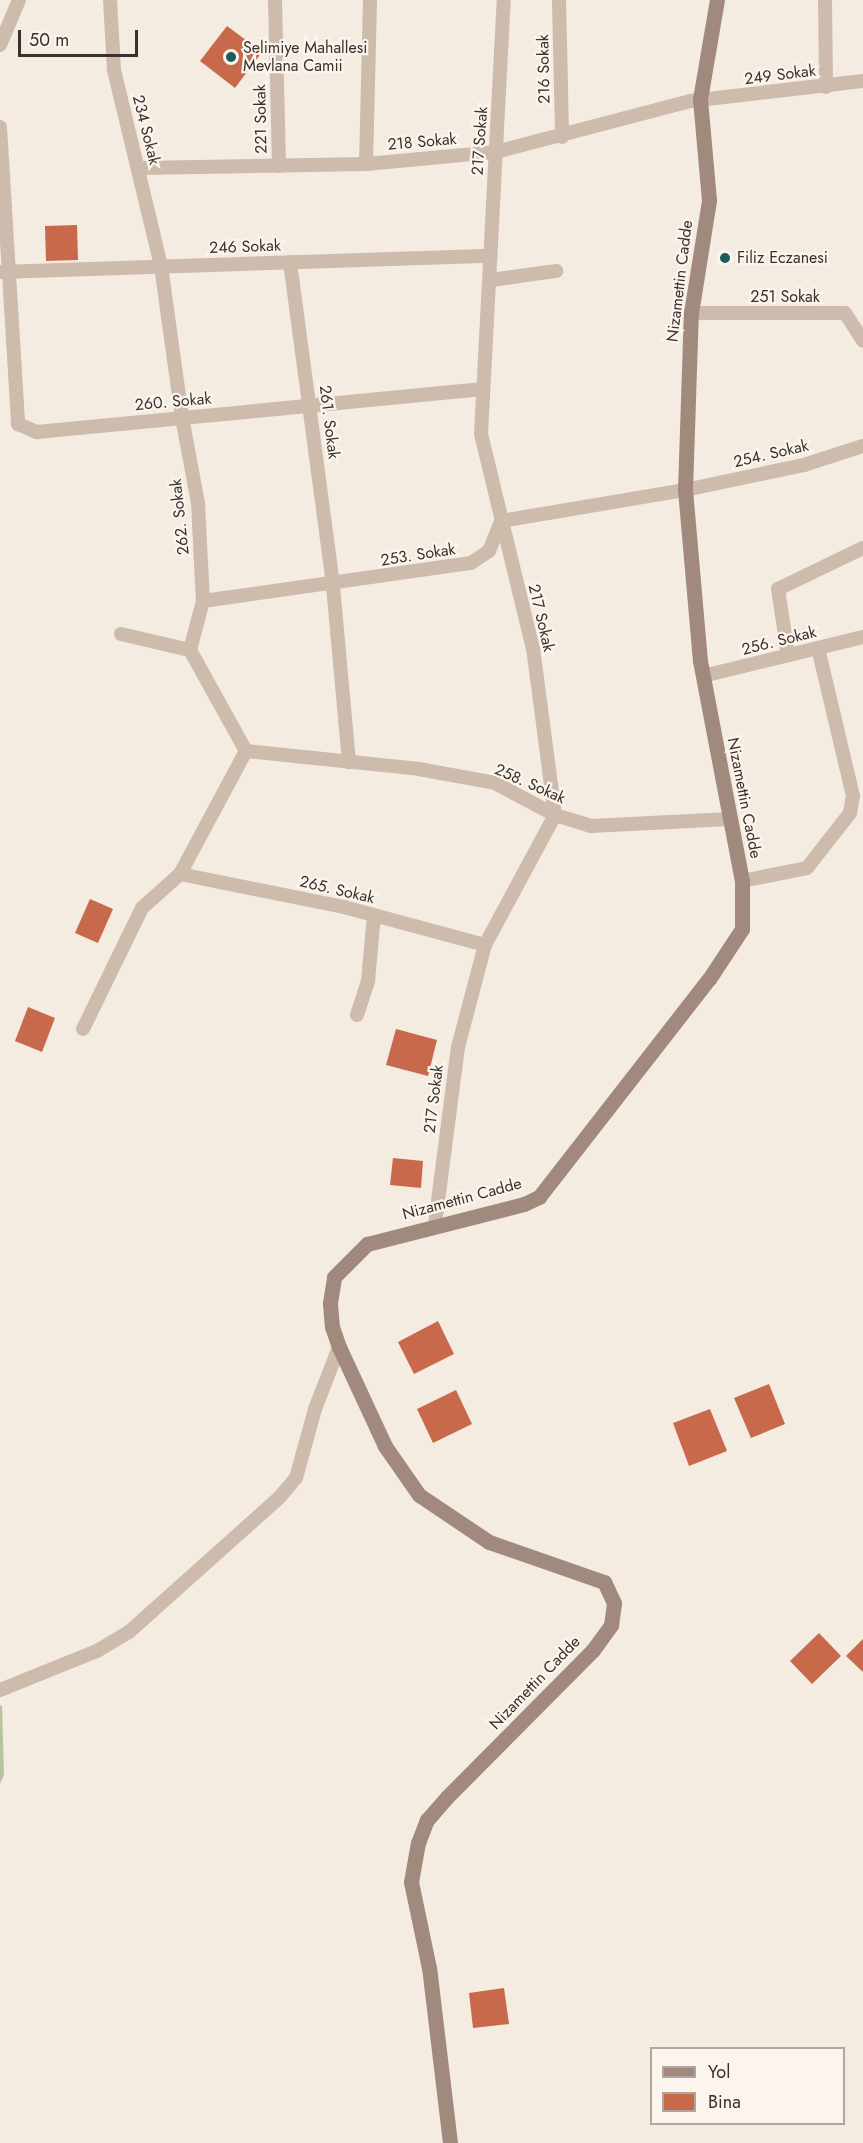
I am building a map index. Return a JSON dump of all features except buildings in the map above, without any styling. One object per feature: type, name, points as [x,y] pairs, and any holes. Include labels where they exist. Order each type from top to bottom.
[{"type":"street","points":[[0,45],[20,0]]},
{"type":"street","name":"234 Sokak","points":[[110,0],[114,70],[161,266]]},
{"type":"street","name":"221 Sokak","points":[[275,0],[279,166]]},
{"type":"street","points":[[366,164],[370,0]]},
{"type":"street","name":"217 Sokak","points":[[435,1224],[458,1047],[485,945],[555,815],[533,649],[482,434],[504,0]]},
{"type":"street","name":"216 Sokak","points":[[559,0],[562,137]]},
{"type":"street","name":"Nizamettin Cadde","points":[[450,2143],[429,1968],[411,1882],[418,1843],[427,1820],[447,1797],[592,1650],[611,1625],[614,1603],[604,1582],[489,1542],[419,1495],[385,1446],[339,1347],[332,1327],[330,1303],[334,1277],[342,1266],[367,1244],[435,1224],[524,1204],[549,1188],[709,979],[742,929],[742,881],[703,676],[685,490],[691,313],[709,200],[700,99],[717,0]]},
{"type":"street","points":[[825,0],[826,87]]},
{"type":"street","name":"249 Sokak","points":[[700,99],[826,87],[863,81]]},
{"type":"street","name":"218 Sokak","points":[[139,168],[366,164],[496,152],[562,137],[700,99]]},
{"type":"street","points":[[0,127],[4,272]]},
{"type":"street","name":"246 Sokak","points":[[4,272],[491,256]]},
{"type":"street","name":"261. Sokak","points":[[290,262],[333,586],[349,762]]},
{"type":"street","name":"262. Sokak","points":[[161,266],[182,417],[198,503],[203,602],[190,650]]},
{"type":"street","points":[[491,280],[556,271]]},
{"type":"street","name":"260. Sokak","points":[[4,272],[18,424],[37,432],[182,417],[310,408],[483,389]]},
{"type":"street","name":"251 Sokak","points":[[691,313],[845,313],[863,341]]},
{"type":"street","name":"254. Sokak","points":[[685,490],[804,465],[863,447]]},
{"type":"street","points":[[501,521],[685,490]]},
{"type":"street","name":"253. Sokak","points":[[203,602],[333,586],[471,563],[489,551],[501,521]]},
{"type":"street","points":[[788,655],[778,589],[863,548]]},
{"type":"street","points":[[83,1029],[142,908],[180,874],[246,751],[190,650],[121,634]]},
{"type":"street","name":"256. Sokak","points":[[703,676],[863,637]]},
{"type":"street","points":[[742,881],[807,868],[850,813],[853,796],[818,648]]},
{"type":"street","name":"258. Sokak","points":[[246,751],[349,762],[495,783],[555,815],[590,826],[730,819]]},
{"type":"street","name":"265. Sokak","points":[[180,874],[374,915],[485,945]]},
{"type":"street","points":[[357,1015],[368,981],[374,915]]},
{"type":"street","points":[[0,1690],[97,1651],[129,1632],[279,1498],[296,1478],[315,1410],[339,1347]]},
{"type":"green space","points":[[2,1705],[4,1775],[0,1784],[0,1706]]},
{"type":"place","name":"Selimiye Mahallesi Mevlana Camii","points":[[231,57]]},
{"type":"place","name":"Filiz Eczanesi","points":[[725,258]]}]
